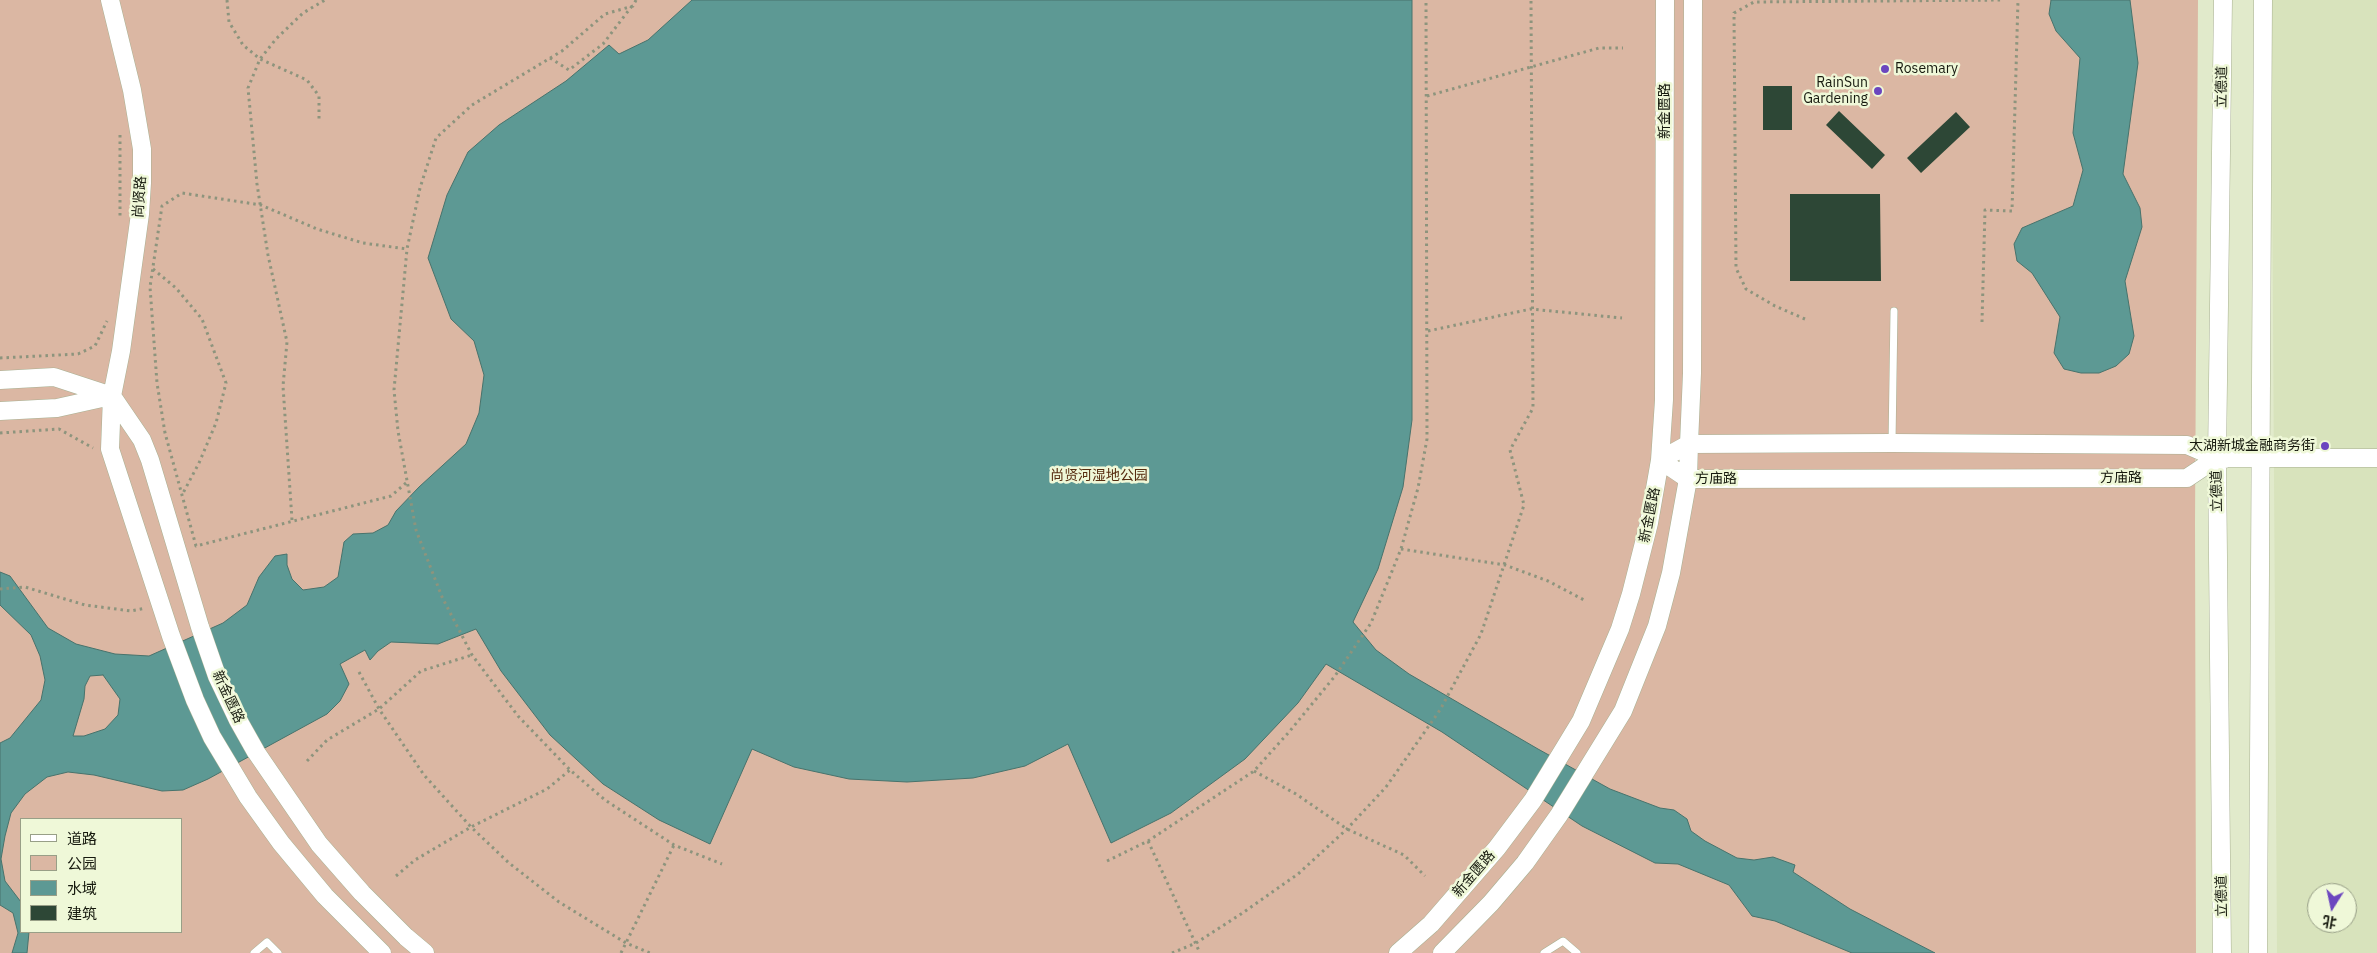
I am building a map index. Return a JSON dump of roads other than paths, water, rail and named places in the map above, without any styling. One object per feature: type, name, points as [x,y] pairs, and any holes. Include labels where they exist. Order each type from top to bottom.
[{"type":"street","name":"尚贤路","points":[[108,0],[133,100],[142,148],[140,214],[121,350],[110,395]]},
{"type":"street","name":"新金匮路","points":[[1398,953],[1431,924],[1497,848],[1533,800],[1558,759],[1581,721],[1620,629],[1643,551],[1660,460],[1664,400],[1665,0]]},
{"type":"street","name":"新金匮路","points":[[1442,953],[1525,863],[1559,815],[1623,711],[1657,626],[1672,573],[1688,479],[1692,373],[1693,0]]},
{"type":"street","name":"立德道","points":[[2222,953],[2217,458],[2223,0]]},
{"type":"street","points":[[2258,953],[2262,0]]},
{"type":"street","points":[[0,380],[54,377],[110,395]]},
{"type":"street","points":[[0,411],[57,408],[110,395]]},
{"type":"street","points":[[110,395],[110,449],[171,636],[194,700],[212,737],[248,797],[281,843],[325,896],[382,953]]},
{"type":"street","name":"新金匮路","points":[[110,395],[142,440],[150,460],[200,628],[217,676],[238,720],[275,781],[319,844],[368,899],[425,953]]},
{"type":"street","points":[[1660,460],[1689,444],[1892,443],[2187,445],[2217,458],[2377,464]]},
{"type":"street","name":"方庙路","points":[[1660,460],[1688,479],[2187,478],[2217,458]]},
{"type":"street","points":[[2260,460],[2377,458]]},
{"type":"lane","points":[[1892,443],[1894,311]]},
{"type":"lane","points":[[1544,953],[1563,941],[1577,953]]},
{"type":"lane","points":[[254,953],[267,942],[278,953]]},
{"type":"water","points":[[692,0],[1412,0],[1412,420],[1403,487],[1378,569],[1353,622],[1376,650],[1409,674],[1538,749],[1610,789],[1660,808],[1674,810],[1687,819],[1691,831],[1705,841],[1737,858],[1754,860],[1773,857],[1795,865],[1793,872],[1850,909],[1935,953],[1852,953],[1775,921],[1752,916],[1729,885],[1678,864],[1655,863],[1582,826],[1442,732],[1326,664],[1298,703],[1245,759],[1171,813],[1111,843],[1068,744],[1025,766],[973,778],[907,782],[849,779],[794,767],[752,749],[710,844],[659,820],[603,784],[550,735],[501,671],[476,629],[438,644],[391,642],[378,651],[370,660],[365,650],[340,664],[349,684],[340,701],[327,714],[208,779],[183,790],[162,791],[94,775],[68,772],[47,777],[25,794],[11,813],[5,836],[1,859],[5,881],[20,901],[20,933],[29,933],[27,953],[12,953],[18,933],[13,913],[0,905],[0,743],[10,738],[41,700],[45,680],[40,656],[31,635],[0,605],[0,572],[10,576],[48,628],[76,644],[115,654],[149,656],[223,623],[247,605],[259,577],[275,556],[287,554],[287,565],[292,579],[303,590],[324,587],[338,577],[344,542],[353,534],[373,533],[388,525],[396,511],[419,487],[466,444],[479,413],[484,375],[474,341],[451,319],[428,258],[447,195],[468,152],[499,125],[566,81],[609,45],[619,54],[648,40]],"holes":[[[103,675],[120,699],[118,715],[105,729],[84,736],[73,736],[84,699],[85,686],[90,676]]]},
{"type":"water","points":[[2051,0],[2130,0],[2138,63],[2123,174],[2140,208],[2142,227],[2125,281],[2134,336],[2129,354],[2116,366],[2099,373],[2081,373],[2064,369],[2054,353],[2060,317],[2032,273],[2017,261],[2014,244],[2022,228],[2073,206],[2083,170],[2073,133],[2080,58],[2056,31],[2049,14]]},
{"type":"place","name":"Rosemary","points":[[1885,69]]},
{"type":"place","name":"RainSun Gardening","points":[[1878,91]]},
{"type":"place","name":"太湖新城金融商务街","points":[[2325,446]]},
{"type":"park label","name":"尚贤河湿地公园","points":[[1099,476]]}]
